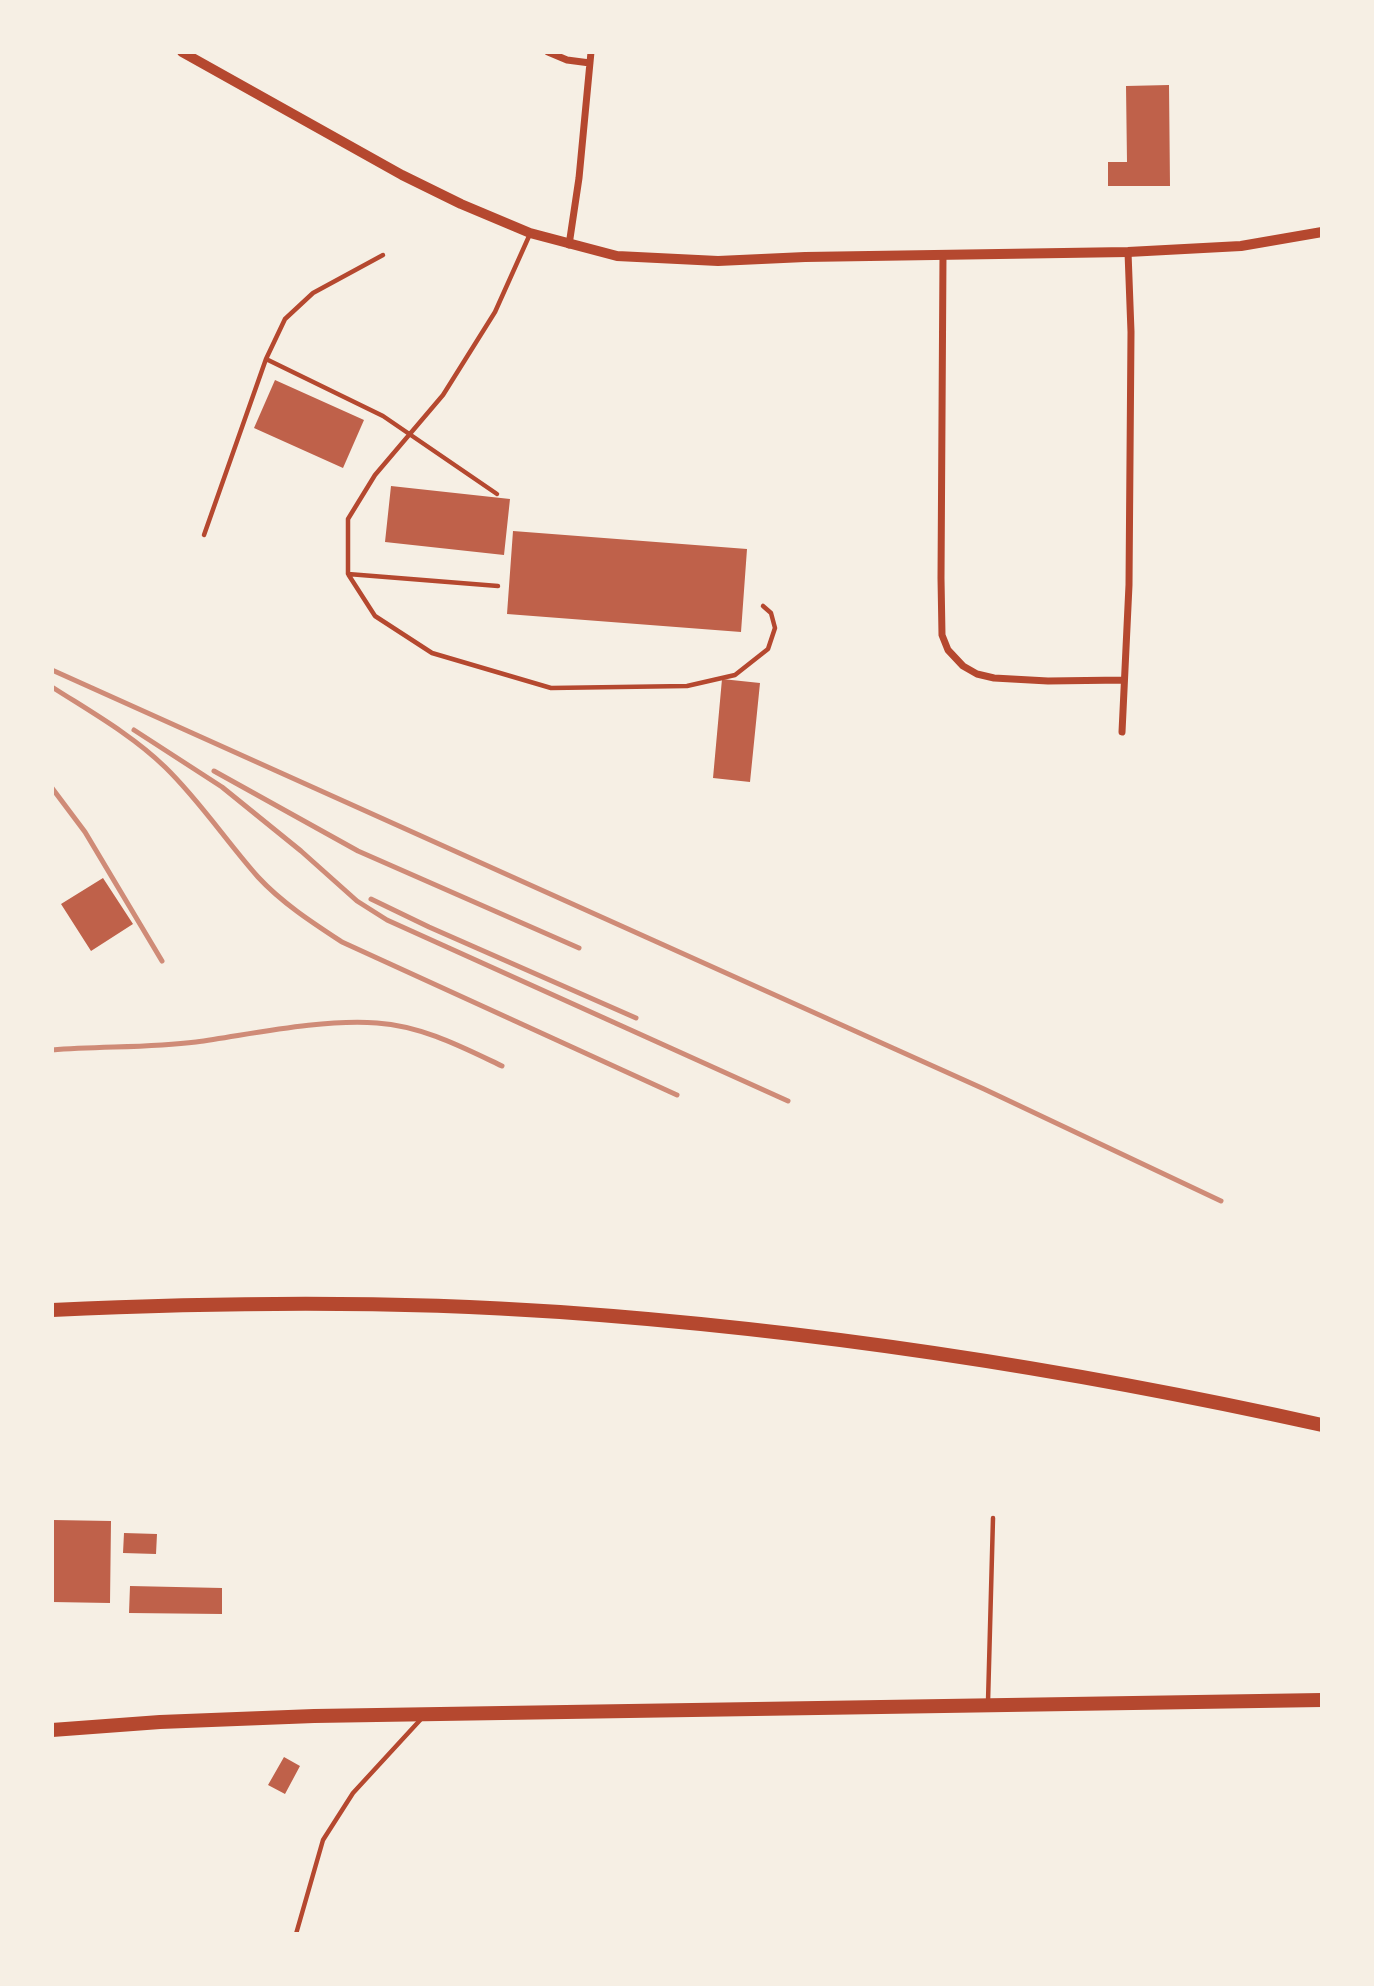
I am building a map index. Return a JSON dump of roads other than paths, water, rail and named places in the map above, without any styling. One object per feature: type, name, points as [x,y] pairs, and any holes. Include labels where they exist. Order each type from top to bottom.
[{"type":"highway","points":[[52,1310],[248,1304],[393,1305],[557,1312],[703,1324],[926,1351],[1074,1374],[1321,1425]]},
{"type":"highway","points":[[52,1730],[160,1722],[425,1714],[1321,1700]]},
{"type":"street","points":[[182,52],[402,175],[461,204],[530,233],[617,256],[718,261],[1128,252],[1241,246],[1321,232]]},
{"type":"street","points":[[548,52],[567,60],[590,63]]},
{"type":"street","points":[[569,245],[579,178],[590,52]]},
{"type":"street","points":[[1122,732],[1129,585],[1131,332],[1128,252]]},
{"type":"street","points":[[943,256],[941,626],[948,650],[963,666],[977,674],[994,678],[1048,681],[1124,680]]},
{"type":"lane","points":[[530,233],[495,312],[443,395],[375,475],[348,519],[348,573],[376,616],[432,653],[551,688],[687,686],[735,675],[768,649],[775,628],[771,613],[763,606]]},
{"type":"lane","points":[[204,536],[266,359],[285,319],[313,293],[383,255]]},
{"type":"lane","points":[[266,359],[383,416],[497,494]]},
{"type":"lane","points":[[348,573],[498,586]]},
{"type":"lane","points":[[988,1705],[993,1518]]},
{"type":"lane","points":[[296,1934],[323,1840],[353,1793],[425,1714]]},
{"type":"railway","points":[[52,670],[984,1089],[1221,1201]]},
{"type":"railway","points":[[52,687],[111,724],[152,755],[190,793],[267,886],[298,912],[342,942],[677,1095]]},
{"type":"railway","points":[[134,730],[222,787],[357,901],[387,920],[788,1101]]},
{"type":"railway","points":[[214,771],[358,851],[579,948]]},
{"type":"railway","points":[[52,788],[85,832],[162,961]]},
{"type":"railway","points":[[371,899],[636,1018]]},
{"type":"railway","points":[[52,1050],[178,1044],[310,1025],[355,1022],[410,1028],[457,1045],[502,1066]]}]
